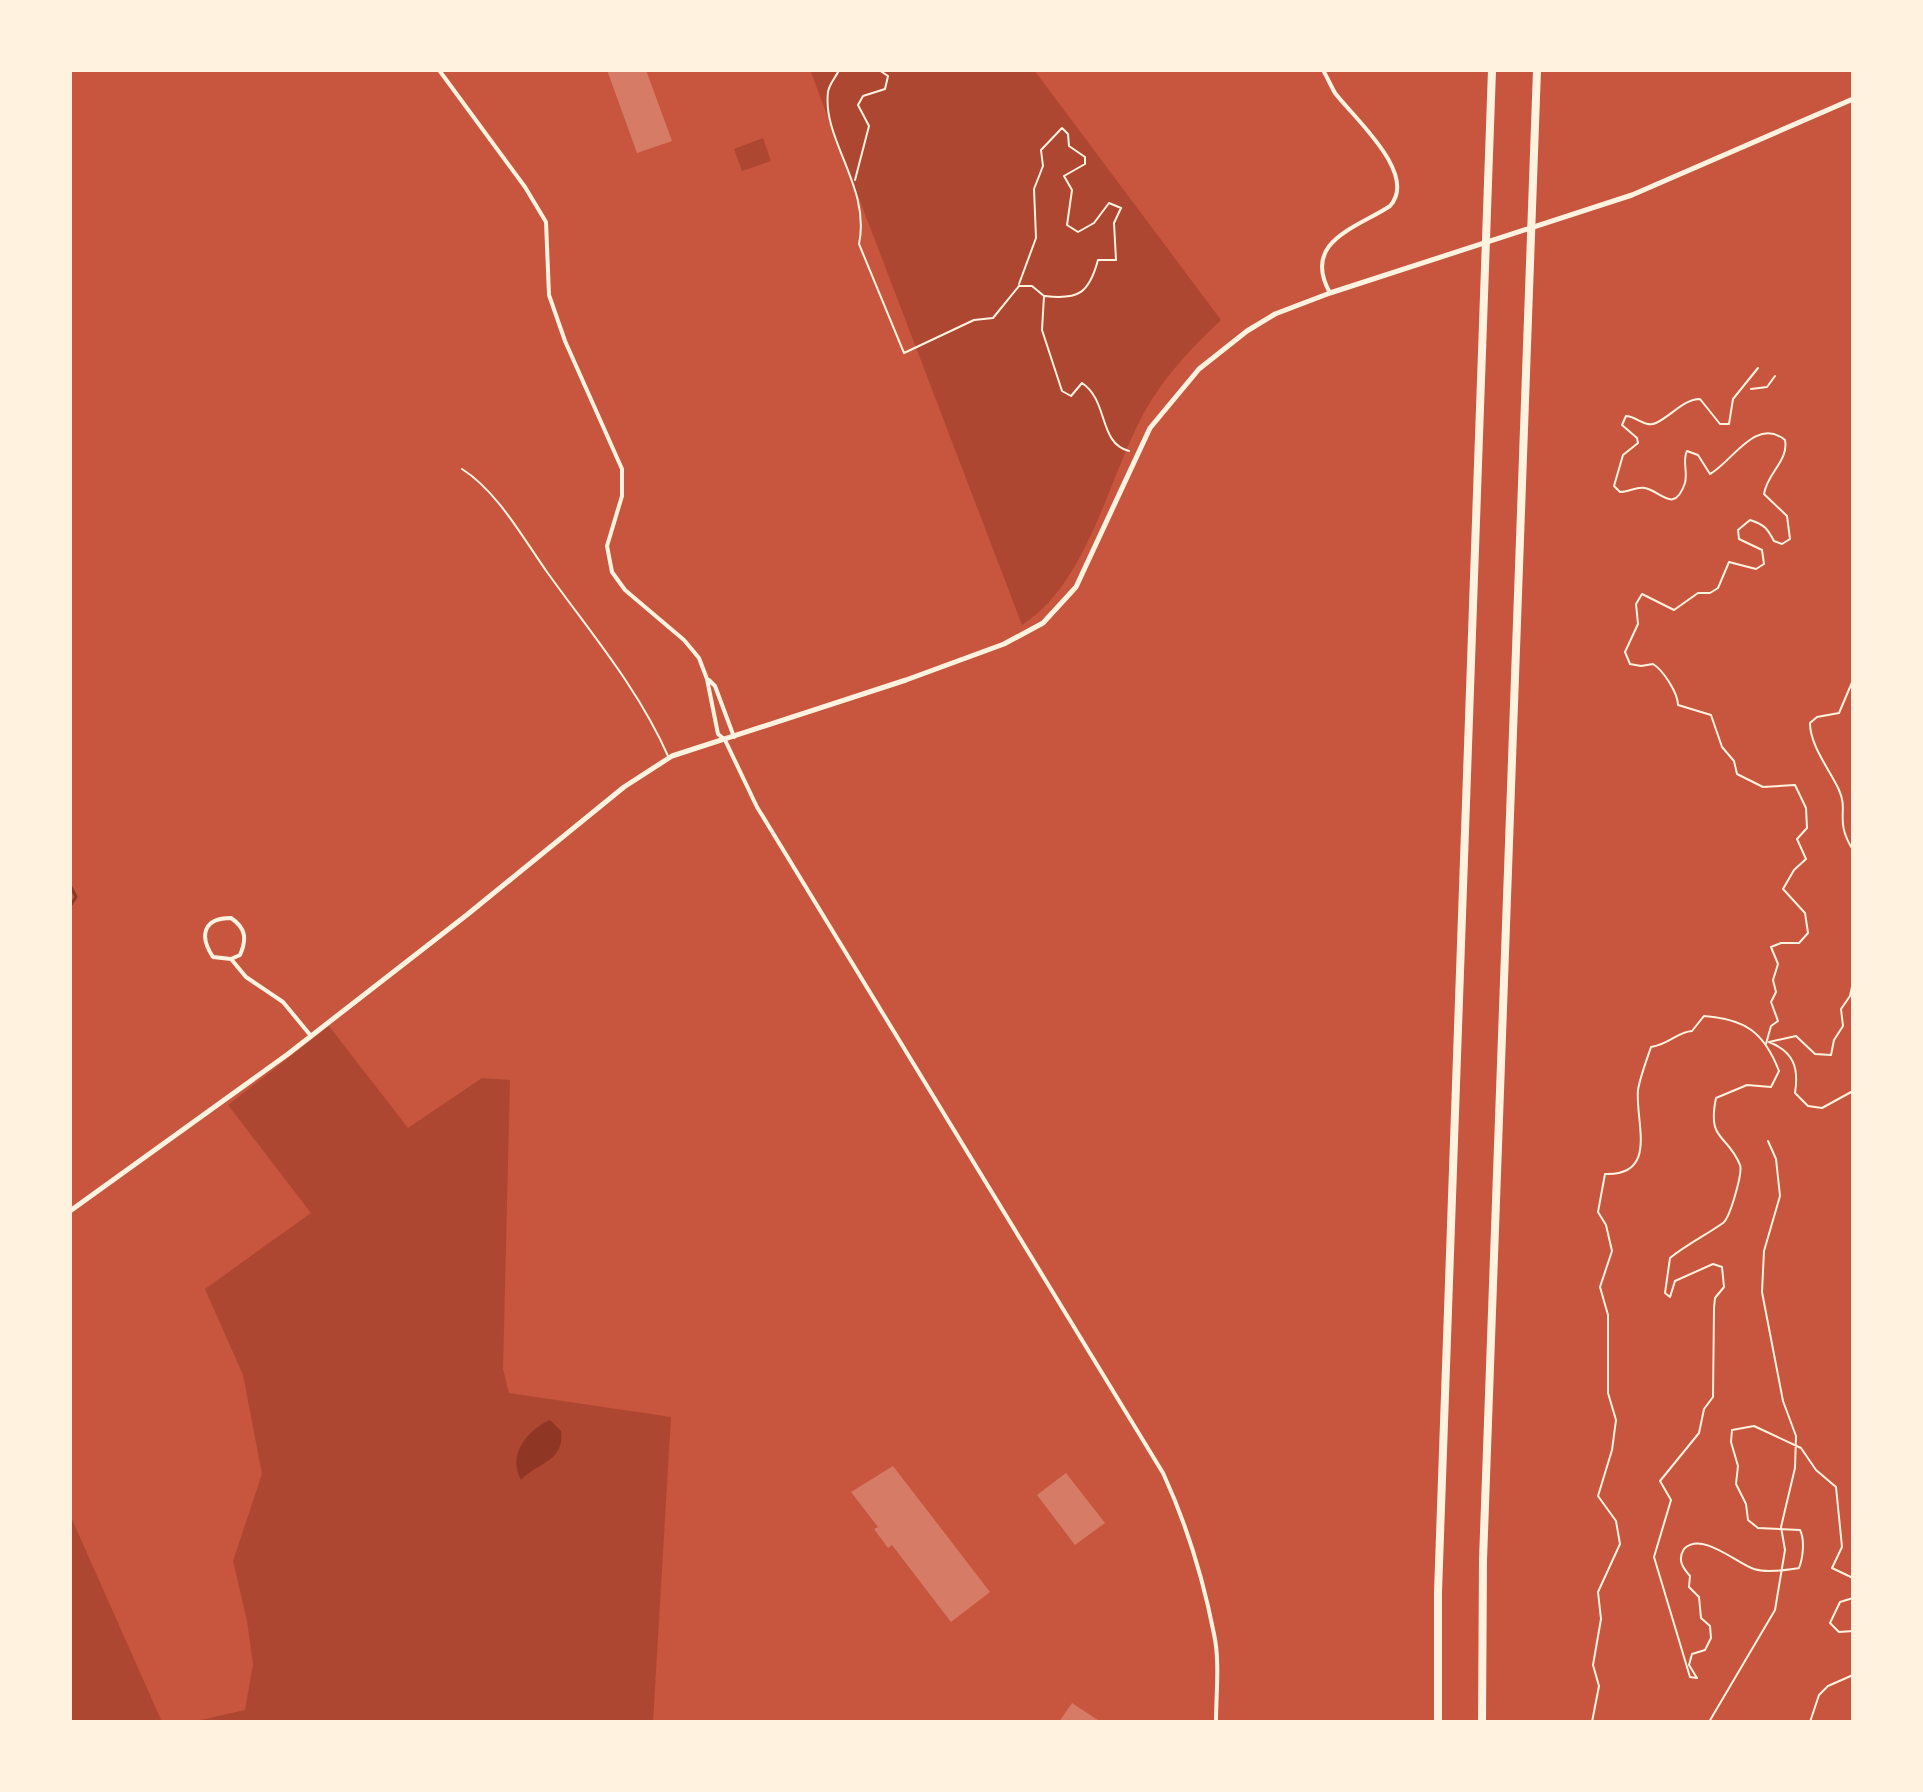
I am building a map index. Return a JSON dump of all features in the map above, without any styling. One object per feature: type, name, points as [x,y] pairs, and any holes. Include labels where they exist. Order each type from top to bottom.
[{"type":"highway","points":[[1438,1722],[1438,1592],[1492,70]]},
{"type":"highway","points":[[1482,1722],[1483,1560],[1537,70]]},
{"type":"street","points":[[439,70],[525,187],[546,222],[550,251],[547,274],[553,305],[622,469],[622,496],[607,546],[612,572],[625,590],[684,640],[699,658],[707,679],[718,734],[725,740],[757,807],[1163,1473],[1183,1516],[1203,1576],[1215,1635],[1216,1722]]},
{"type":"street","points":[[1323,70],[1334,91],[1388,156],[1397,186],[1395,200],[1390,206],[1345,230],[1326,252],[1321,270],[1330,293]]},
{"type":"street","points":[[70,1211],[197,1122],[311,1036],[624,787],[669,758],[906,680],[1029,633],[1064,604],[1076,587],[1136,453],[1172,398],[1224,347],[1275,314],[1676,177],[1853,99]]},
{"type":"street","points":[[707,679],[715,686],[734,737]]},
{"type":"street","points":[[231,959],[240,955],[246,943],[245,933],[231,918],[219,918],[208,924],[203,934],[205,946],[213,957],[231,959],[246,977],[283,1002],[311,1036]]},
{"type":"lane","points":[[462,469],[505,514],[622,673],[652,720],[669,758]]},
{"type":"path","points":[[839,70],[828,89],[828,111],[854,181],[863,225],[859,244],[904,353],[974,320],[993,318],[1019,286],[1036,238],[1034,189],[1043,166],[1041,150],[1062,128],[1068,134],[1069,146],[1085,157],[1085,164],[1064,176],[1072,190],[1067,225],[1078,232],[1094,223],[1109,203],[1121,208],[1114,223],[1116,260],[1098,260],[1093,277],[1082,293],[1067,299],[1044,296],[1032,286],[1019,286]]},
{"type":"path","points":[[854,181],[869,126],[858,105],[863,96],[885,89],[888,76],[879,70]]},
{"type":"path","points":[[1044,296],[1042,330],[1062,391],[1071,396],[1082,383],[1092,390],[1102,408],[1110,439],[1119,448],[1136,453]]},
{"type":"path","points":[[1758,368],[1733,399],[1729,424],[1720,424],[1700,399],[1690,400],[1656,423],[1647,424],[1626,416],[1622,425],[1637,438],[1638,443],[1623,455],[1614,486],[1620,492],[1640,487],[1650,489],[1661,499],[1671,500],[1685,482],[1687,451],[1698,455],[1710,474],[1753,437],[1770,433],[1785,440],[1784,457],[1767,479],[1764,494],[1787,516],[1790,539],[1782,544],[1774,541],[1769,529],[1761,524],[1750,520],[1744,524],[1738,530],[1739,539],[1762,550],[1764,564],[1756,569],[1729,562],[1718,588],[1710,593],[1698,593],[1674,610],[1642,594],[1636,604],[1638,624],[1625,652],[1630,664],[1653,664],[1664,670],[1678,698],[1678,705],[1684,710],[1707,711],[1711,715],[1722,747],[1734,761],[1737,774],[1763,787],[1795,785],[1806,808],[1807,828],[1797,839],[1806,859],[1794,870],[1783,889],[1805,913],[1808,933],[1799,943],[1771,947],[1778,968],[1773,980],[1776,992],[1771,1002],[1778,1016],[1777,1024],[1771,1026],[1767,1043],[1779,1071],[1771,1087],[1747,1085],[1716,1098],[1713,1113],[1715,1133],[1742,1169],[1731,1211],[1726,1221],[1670,1258],[1665,1284],[1665,1293],[1670,1297],[1675,1281],[1713,1264],[1723,1272],[1724,1287],[1715,1298],[1713,1397],[1704,1409],[1699,1433],[1660,1481],[1671,1500],[1654,1550],[1681,1656],[1690,1677],[1697,1678],[1689,1665],[1692,1654],[1705,1650],[1711,1638],[1710,1626],[1701,1618],[1699,1597],[1689,1587],[1690,1576],[1683,1568],[1681,1559],[1684,1549],[1694,1544],[1723,1551],[1752,1569],[1799,1568],[1804,1539],[1800,1530],[1758,1528],[1748,1520],[1746,1504],[1736,1484],[1737,1459],[1731,1437],[1738,1427],[1754,1426],[1806,1453],[1816,1470],[1836,1487],[1842,1547],[1832,1568],[1853,1578]]},
{"type":"path","points":[[1751,389],[1767,387],[1775,376]]},
{"type":"path","points":[[1853,680],[1839,713],[1817,717],[1810,723],[1810,735],[1839,788],[1841,828],[1853,850]]},
{"type":"path","points":[[1767,1043],[1796,1036],[1815,1054],[1831,1055],[1834,1040],[1843,1026],[1841,1009],[1850,996],[1853,982]]},
{"type":"path","points":[[1592,1722],[1599,1686],[1593,1665],[1601,1619],[1598,1592],[1620,1544],[1616,1521],[1598,1496],[1612,1450],[1616,1420],[1608,1393],[1608,1315],[1600,1287],[1612,1251],[1606,1225],[1598,1212],[1605,1174],[1626,1172],[1637,1162],[1642,1140],[1638,1093],[1651,1047],[1665,1046],[1683,1031],[1692,1031],[1704,1016],[1742,1021],[1767,1043],[1789,1053],[1798,1076],[1795,1093],[1808,1106],[1822,1108],[1853,1091]]},
{"type":"path","points":[[1709,1722],[1775,1610],[1783,1568],[1781,1527],[1796,1446],[1796,1436],[1783,1401],[1768,1336],[1762,1292],[1764,1251],[1780,1196],[1776,1159],[1768,1141]]},
{"type":"path","points":[[1853,1598],[1840,1602],[1830,1623],[1839,1632],[1853,1631]]},
{"type":"path","points":[[1810,1722],[1819,1695],[1828,1686],[1853,1675]]},
{"type":"shaded area","points":[[810,70],[1034,70],[1221,320],[1180,362],[1146,409],[1081,556],[1045,606],[1022,625]]},
{"type":"shaded area","points":[[763,138],[771,161],[742,171],[734,149]]},
{"type":"shaded area","points":[[329,1026],[408,1128],[482,1078],[510,1080],[503,1369],[509,1393],[671,1417],[653,1722],[192,1722],[245,1710],[253,1664],[233,1561],[262,1474],[243,1375],[205,1289],[311,1213],[228,1105]]},
{"type":"shaded area","points":[[550,1420],[561,1431],[559,1449],[521,1480],[516,1462],[518,1453],[527,1437]]},
{"type":"shaded area","points":[[70,1515],[162,1722],[70,1722]]},
{"type":"building","points":[[607,70],[646,70],[672,141],[637,153]]},
{"type":"building","points":[[893,1466],[990,1592],[951,1622],[892,1545],[888,1548],[874,1529],[878,1527],[851,1492]]},
{"type":"building","points":[[1066,1473],[1105,1523],[1075,1545],[1037,1495]]},
{"type":"building","points":[[1072,1703],[1101,1722],[1059,1722]]},
{"type":"waterway","points":[[70,885],[76,897],[70,906]]}]
